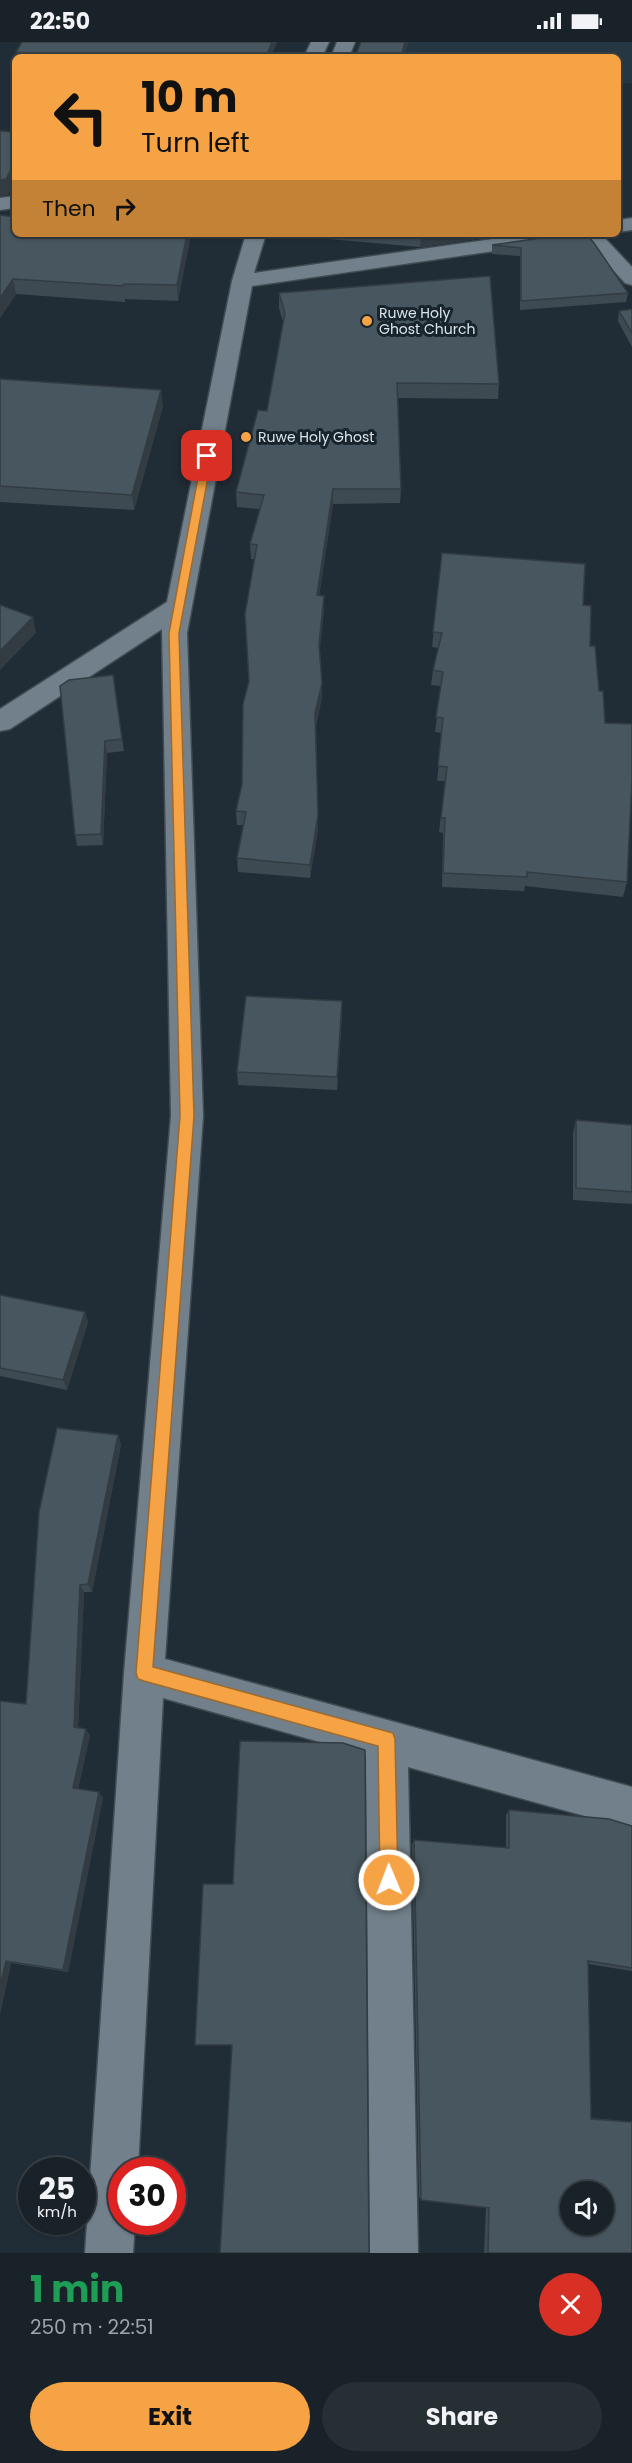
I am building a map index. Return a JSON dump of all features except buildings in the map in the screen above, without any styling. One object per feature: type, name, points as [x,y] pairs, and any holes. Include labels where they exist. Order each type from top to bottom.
[{"type":"street","points":[[109,2253],[144,1673],[187,1116],[174,633],[242,281],[255,237]]},
{"type":"street","points":[[242,281],[549,237]]},
{"type":"street","points":[[593,237],[632,279]]},
{"type":"street","points":[[0,722],[179,606]]},
{"type":"street","points":[[144,1673],[632,1808]]},
{"type":"street","points":[[387,1739],[394,2253]]},
{"type":"shaded area","points":[[365,42],[632,42],[632,83],[621,84],[621,54],[360,54]]},
{"type":"place","name":"Ruwe Holy Ghost Church","points":[[367,321]]},
{"type":"place","name":"Ruwe Holy Ghost","points":[[246,437]]},
{"type":"route","points":[[207,456],[174,633],[187,1116],[144,1673],[387,1739],[389,1880]]}]
